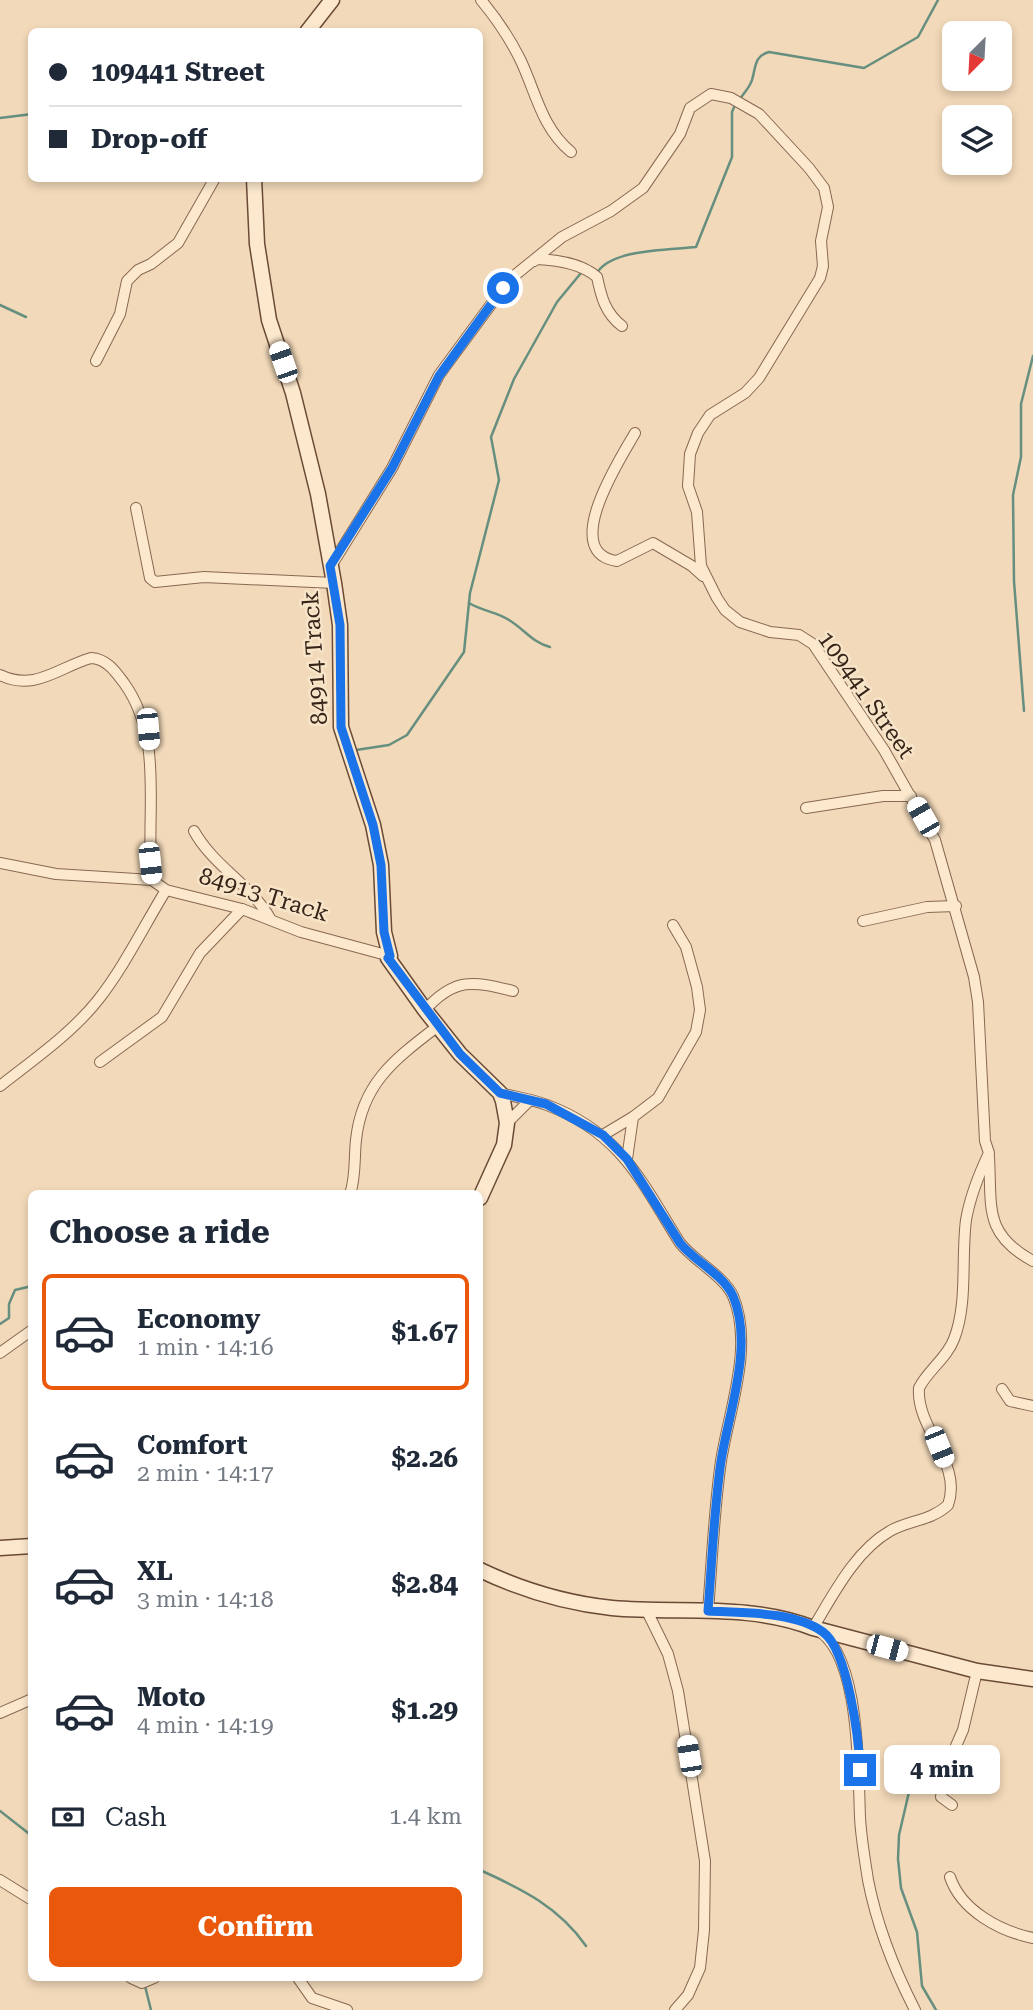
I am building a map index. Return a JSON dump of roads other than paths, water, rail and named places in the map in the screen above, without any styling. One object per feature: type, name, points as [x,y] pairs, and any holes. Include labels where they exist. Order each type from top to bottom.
[{"type":"street","points":[[310,28],[332,0]]},
{"type":"street","points":[[481,0],[511,43],[546,121],[561,143],[571,152]]},
{"type":"street","name":"109441 Street","points":[[330,566],[385,480],[439,376],[460,344],[515,273],[529,265],[541,251],[562,237],[611,211],[643,188],[680,134],[690,108],[711,94],[731,97],[759,114],[792,146],[824,188],[828,207],[821,241],[823,266],[820,278],[758,378],[745,393],[709,415],[698,433],[690,454],[688,486],[697,512],[699,555],[704,576],[725,610],[740,622],[770,632],[799,635],[813,644],[855,705],[935,840],[956,906],[978,1002],[985,1141],[989,1153],[989,1195],[997,1229],[1005,1242],[1033,1261]]},
{"type":"street","points":[[96,362],[120,314],[127,281],[138,270],[151,264],[178,243],[213,182]]},
{"type":"street","name":"84914 Track","points":[[254,182],[257,244],[269,320],[293,393],[318,494],[340,625],[341,727],[373,825],[381,865],[384,932],[391,961]]},
{"type":"street","points":[[529,265],[537,259],[548,259],[588,270],[597,276],[609,314],[622,326]]},
{"type":"street","points":[[635,433],[613,472],[595,517],[591,537],[593,546],[602,557],[617,561],[653,543],[704,576]]},
{"type":"street","points":[[136,508],[150,578],[155,582],[204,577],[334,583]]},
{"type":"street","points":[[0,675],[22,681],[41,680],[91,658],[107,663],[121,679],[148,729],[152,880],[56,874],[2,863]]},
{"type":"street","points":[[806,808],[883,796],[911,796]]},
{"type":"street","points":[[194,831],[216,860],[262,903],[271,920]]},
{"type":"street","name":"84913 Track","points":[[152,880],[166,890],[242,909],[301,932],[391,961]]},
{"type":"street","points":[[0,1086],[96,1003],[113,980],[166,890]]},
{"type":"street","points":[[863,921],[927,907],[956,906]]},
{"type":"street","points":[[100,1062],[162,1017],[200,953],[242,909]]},
{"type":"street","points":[[603,1135],[652,1104],[663,1091],[690,1044],[698,1024],[700,1010],[691,963],[673,925]]},
{"type":"street","points":[[391,961],[460,1054],[500,1093],[546,1104],[603,1135],[627,1159],[680,1243],[729,1289],[737,1310],[740,1349],[738,1379],[721,1460],[708,1611]]},
{"type":"street","points":[[425,1010],[440,995],[453,987],[470,982],[513,991]]},
{"type":"street","points":[[350,1190],[358,1124],[364,1100],[379,1077],[439,1026]]},
{"type":"street","points":[[483,1192],[505,1145],[507,1123],[500,1093]]},
{"type":"street","points":[[507,1123],[530,1100]]},
{"type":"street","points":[[627,1159],[633,1117]]},
{"type":"street","points":[[813,1628],[837,1588],[875,1542],[892,1530],[928,1518],[948,1505],[952,1484],[921,1407],[919,1388],[950,1348],[957,1331],[963,1284],[966,1219],[978,1177],[989,1153]]},
{"type":"street","points":[[0,1353],[28,1333]]},
{"type":"street","points":[[1002,1389],[1010,1401],[1033,1406]]},
{"type":"street","points":[[0,1548],[28,1546]]},
{"type":"street","points":[[483,1571],[546,1597],[614,1608],[708,1611],[788,1618],[824,1632],[834,1648],[848,1684],[859,1751],[860,1819],[868,1879],[897,1976],[915,2010]]},
{"type":"street","points":[[646,1609],[667,1654],[678,1691],[705,1861],[704,1930],[700,1968],[688,1994],[675,2010]]},
{"type":"street","points":[[813,1628],[977,1671],[1033,1679]]},
{"type":"street","points":[[952,1805],[941,1797],[941,1783],[965,1722],[977,1671]]},
{"type":"street","points":[[0,1713],[28,1701]]},
{"type":"street","points":[[950,1877],[954,1891],[967,1906],[1009,1930],[1033,1938]]},
{"type":"street","points":[[0,1880],[28,1898]]},
{"type":"street","points":[[300,1981],[312,1998],[347,2010]]},
{"type":"waterway","points":[[739,100],[751,83],[758,59],[764,54],[769,52],[864,68],[918,37],[938,0]]},
{"type":"waterway","points":[[597,273],[604,265],[627,255],[696,247],[732,157],[732,112],[735,105]]},
{"type":"waterway","points":[[0,118],[28,114]]},
{"type":"waterway","points":[[356,750],[389,745],[407,735],[464,652],[470,593],[499,480],[491,437],[514,379],[557,302],[581,273]]},
{"type":"waterway","points":[[0,305],[26,317]]},
{"type":"waterway","points":[[1024,711],[1014,581],[1013,495],[1021,457],[1021,404],[1033,356]]},
{"type":"waterway","points":[[469,603],[504,617],[550,647]]},
{"type":"waterway","points":[[0,1324],[9,1318],[9,1304],[15,1290],[28,1287]]},
{"type":"waterway","points":[[909,1792],[899,1835],[901,1888],[917,1932],[922,1986],[936,2010]]},
{"type":"waterway","points":[[0,1811],[28,1833]]},
{"type":"waterway","points":[[483,1871],[539,1900],[564,1920],[586,1946]]},
{"type":"waterway","points":[[145,1986],[151,2010]]}]
